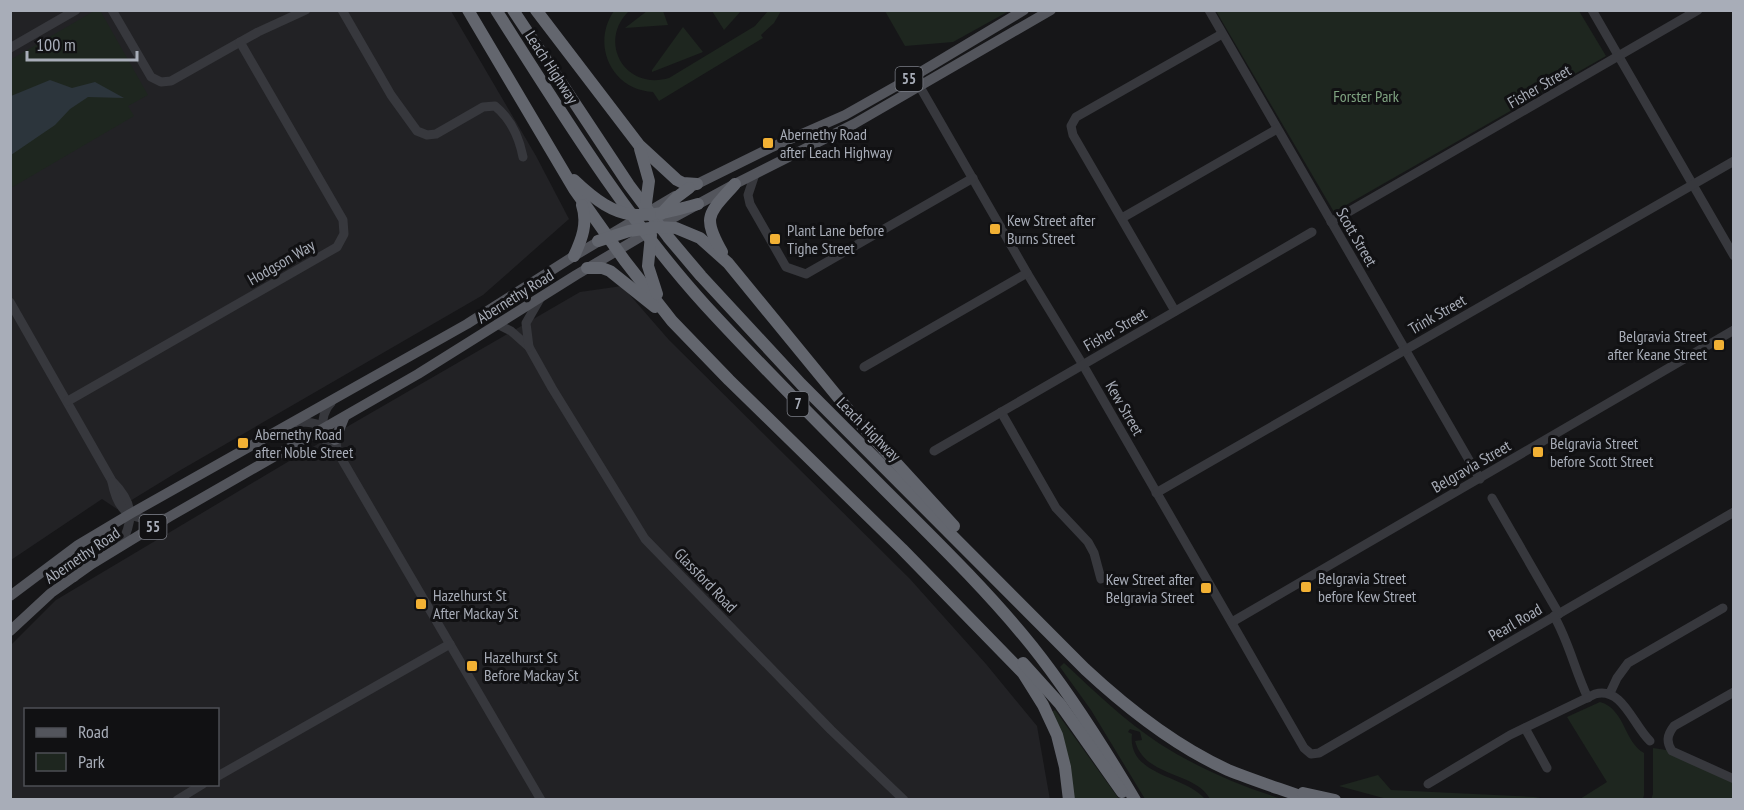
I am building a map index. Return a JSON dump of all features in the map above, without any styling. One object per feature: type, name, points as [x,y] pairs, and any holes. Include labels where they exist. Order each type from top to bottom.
[{"type":"highway","name":"7","points":[[468,10],[605,238],[655,228],[664,215]]},
{"type":"highway","name":"Leach Highway","points":[[496,10],[576,134],[621,200],[662,254],[705,305],[797,403],[942,546],[1001,610],[1071,697],[1135,800]]},
{"type":"highway","name":"Leach Highway","points":[[513,10],[623,176],[675,245],[754,335],[1085,669],[1133,711],[1153,726],[1214,762],[1278,788]]},
{"type":"highway","points":[[536,10],[639,145],[677,180],[693,186]]},
{"type":"highway","points":[[616,251],[634,231],[642,215],[648,193],[647,172],[639,145]]},
{"type":"highway","name":"7","points":[[556,159],[592,197],[621,213],[664,215],[698,204]]},
{"type":"highway","name":"7","points":[[728,263],[710,232],[709,224],[714,208],[735,184]]},
{"type":"highway","points":[[672,321],[650,278],[648,250],[655,228],[664,215],[677,197],[693,186]]},
{"type":"highway","name":"7","points":[[574,189],[584,212],[585,221],[583,234],[574,255]]},
{"type":"highway","name":"7","points":[[664,215],[700,238],[728,263],[855,418],[953,525],[983,566]]},
{"type":"highway","points":[[605,238],[672,321],[1007,656],[1034,690],[1057,735],[1065,766],[1069,800]]},
{"type":"highway","points":[[587,268],[602,268],[610,271],[672,321]]},
{"type":"highway","points":[[933,580],[987,627],[1044,686],[1129,800]]},
{"type":"highway","points":[[1278,788],[1311,800]]},
{"type":"highway","points":[[1278,788],[1335,800]]},
{"type":"main road","name":"55","points":[[698,204],[854,124],[1024,10]]},
{"type":"main road","name":"55","points":[[693,186],[917,81],[1051,10]]},
{"type":"main road","name":"Abernethy Road","points":[[10,596],[78,545],[287,424],[467,324],[574,255],[605,238]]},
{"type":"main road","name":"Abernethy Road","points":[[10,631],[36,606],[74,577],[166,518],[324,429],[616,251]]},
{"type":"main road","points":[[336,446],[344,417]]},
{"type":"main road","points":[[38,575],[50,572],[60,565],[69,568],[74,577]]},
{"type":"street","points":[[10,48],[76,10]]},
{"type":"street","points":[[112,10],[151,77],[161,82],[171,81],[258,32],[306,10]]},
{"type":"street","points":[[342,10],[391,95],[417,131],[427,135],[436,134],[483,107],[495,106],[505,114],[520,141],[523,158]]},
{"type":"street","name":"Scott Street","points":[[1209,10],[1480,479]]},
{"type":"street","points":[[1592,10],[1734,256]]},
{"type":"street","name":"Fisher Street","points":[[1331,222],[1698,10]]},
{"type":"street","points":[[1175,311],[1071,126],[1076,117],[1222,34]]},
{"type":"street","name":"Hodgson Way","points":[[68,401],[337,247],[344,234],[343,220],[240,42]]},
{"type":"street","name":"Kew Street","points":[[917,81],[1304,748],[1311,754]]},
{"type":"street","points":[[1122,218],[1277,129]]},
{"type":"street","name":"Trink Street","points":[[1156,493],[1734,161]]},
{"type":"street","points":[[755,174],[748,195],[750,204],[786,267],[806,274],[973,178]]},
{"type":"street","name":"Fisher Street","points":[[934,451],[1312,232]]},
{"type":"street","points":[[864,367],[1027,273]]},
{"type":"street","points":[[529,347],[526,323],[541,297]]},
{"type":"street","points":[[10,302],[112,482],[120,507],[141,519],[166,518]]},
{"type":"street","name":"Glassford Road","points":[[496,324],[511,331],[529,347],[645,539],[831,730],[904,800]]},
{"type":"street","name":"Belgravia Street","points":[[1232,622],[1731,333]]},
{"type":"street","points":[[324,429],[323,418],[326,408],[341,394]]},
{"type":"street","points":[[1001,412],[1056,508],[1088,542],[1101,579]]},
{"type":"street","points":[[287,424],[313,423],[333,435],[336,446],[541,800]]},
{"type":"street","points":[[1492,498],[1557,615],[1579,682],[1588,698]]},
{"type":"street","name":"Pearl Road","points":[[1311,754],[1319,753],[1734,512]]},
{"type":"street","points":[[119,548],[129,525],[130,514]]},
{"type":"street","points":[[1610,693],[1628,663],[1723,608]]},
{"type":"street","points":[[219,775],[450,644]]},
{"type":"street","points":[[1428,784],[1525,728],[1600,692],[1610,693],[1619,701],[1640,732],[1650,741]]},
{"type":"street","points":[[1734,692],[1674,726],[1667,740],[1672,751],[1734,779]]},
{"type":"street","points":[[1525,728],[1547,768]]},
{"type":"street","points":[[177,800],[200,786]]},
{"type":"shaded area","points":[[11,11],[451,11],[536,156],[569,219],[483,295],[117,509],[102,499],[11,560]]},
{"type":"shaded area","points":[[50,80],[72,88],[95,82],[124,98],[88,97],[70,109],[55,125],[11,155],[11,96]]},
{"type":"shaded area","points":[[622,286],[669,340],[910,579],[986,664],[1037,726],[1050,800],[11,800],[11,645],[56,600],[338,432],[580,292]]},
{"type":"green space","points":[[94,11],[101,12],[148,95],[128,106],[134,116],[11,188],[10,60]]},
{"type":"green space","points":[[614,11],[629,11],[620,23],[616,36],[616,49],[620,61],[629,71],[653,80],[669,78],[755,26],[768,11],[781,11],[774,23],[761,35],[763,38],[659,101],[653,92],[638,89],[626,83],[609,63],[604,37],[607,24]]},
{"type":"green space","points":[[647,11],[663,11],[668,25],[625,28]]},
{"type":"green space","points":[[712,11],[741,11],[724,30]]},
{"type":"green space","points":[[885,11],[1009,11],[953,42],[905,46]]},
{"type":"green space","name":"Forster Park","points":[[1216,11],[1579,11],[1606,56],[1334,212]]},
{"type":"green space","points":[[683,27],[703,52],[652,72],[652,70]]},
{"type":"green space","points":[[1064,663],[1122,716],[1160,744],[1220,776],[1282,799],[1210,799],[1193,783],[1149,762],[1140,753],[1135,741],[1142,740],[1140,732],[1130,729],[1128,732],[1132,734],[1133,748],[1138,758],[1148,767],[1196,791],[1205,799],[1145,799],[1091,710],[1060,667]]},
{"type":"green space","points":[[1600,702],[1615,711],[1632,741],[1644,753],[1643,799],[1580,799],[1607,782],[1567,717]]},
{"type":"green space","points":[[1055,710],[1119,799],[1073,799],[1052,712]]},
{"type":"green space","points":[[1653,748],[1672,751],[1733,779],[1733,799],[1651,800]]},
{"type":"green space","points":[[1378,775],[1391,790],[1547,799],[1387,799],[1339,786]]},
{"type":"place","name":"Abernethy Road after Leach Highway","points":[[768,143]]},
{"type":"place","name":"Kew Street after Burns Street","points":[[995,229]]},
{"type":"place","name":"Plant Lane before Tighe Street","points":[[775,239]]},
{"type":"place","name":"Belgravia Street after Keane Street","points":[[1719,345]]},
{"type":"place","name":"Abernethy Road after Noble Street","points":[[243,443]]},
{"type":"place","name":"Belgravia Street before Scott Street","points":[[1538,452]]},
{"type":"place","name":"Belgravia Street before Kew Street","points":[[1306,587]]},
{"type":"place","name":"Kew Street after Belgravia Street","points":[[1206,588]]},
{"type":"place","name":"Hazelhurst St After Mackay St","points":[[421,604]]},
{"type":"place","name":"Hazelhurst St Before Mackay St","points":[[472,666]]}]
